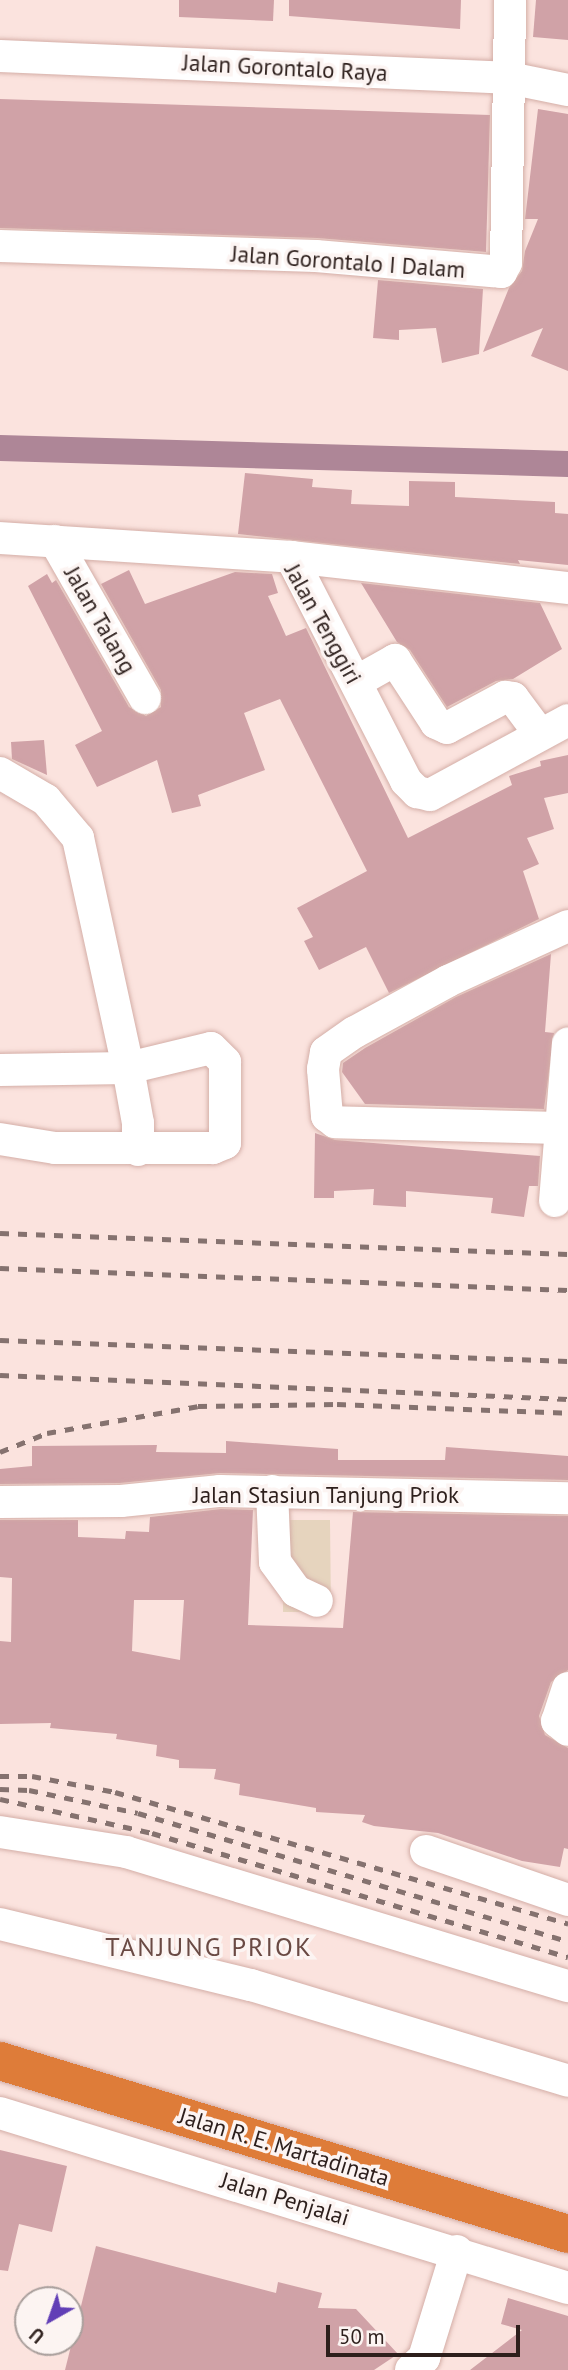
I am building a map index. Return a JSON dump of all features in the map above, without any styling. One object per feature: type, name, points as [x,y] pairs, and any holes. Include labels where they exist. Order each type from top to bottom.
[{"type":"highway","name":"Jalan R. E. Martadinata","points":[[0,2037],[568,2209]]},
{"type":"highway","name":"Jalan R. E. Martadinata","points":[[0,2061],[568,2234]]},
{"type":"street","points":[[509,78],[510,0]]},
{"type":"street","name":"Jalan Gorontalo Raya","points":[[0,56],[509,78],[568,90]]},
{"type":"street","name":"Jalan Gorontalo I Dalam","points":[[0,246],[316,256],[501,272],[506,263],[509,78]]},
{"type":"street","name":"Jalan Tenggiri","points":[[0,538],[291,557],[406,781],[417,792],[430,795],[539,733],[568,720]]},
{"type":"street","name":"Jalan Talang","points":[[55,541],[145,698]]},
{"type":"street","points":[[291,557],[568,588]]},
{"type":"street","points":[[356,682],[396,660],[436,723],[447,729],[505,697],[513,698],[539,733]]},
{"type":"street","points":[[0,773],[46,800],[78,838],[128,1068],[138,1123],[138,1150]]},
{"type":"street","points":[[559,1128],[335,1122],[327,1116],[323,1069],[326,1052],[355,1032],[448,981],[568,926]]},
{"type":"street","points":[[561,1202],[559,1128],[568,1044]]},
{"type":"street","points":[[0,1070],[128,1068],[211,1048],[225,1062],[225,1143],[213,1148],[55,1148],[0,1139]]},
{"type":"street","points":[[272,1491],[275,1562],[296,1591],[317,1601]]},
{"type":"street","name":"Jalan Stasiun Tanjung Priok","points":[[0,1502],[272,1491],[568,1498]]},
{"type":"street","points":[[568,1688],[557,1721],[568,1730]]},
{"type":"street","points":[[0,1832],[127,1852],[568,1986]]},
{"type":"street","points":[[426,1851],[568,1900]]},
{"type":"street","points":[[0,1924],[251,1985],[568,2081]]},
{"type":"street","name":"Jalan Penjalai","points":[[0,2113],[457,2250],[568,2288]]},
{"type":"street","points":[[411,2370],[424,2358],[457,2250]]},
{"type":"shaded area","points":[[284,1520],[330,1520],[331,1612],[283,1612]]},
{"type":"building","points":[[179,0],[274,0],[273,21],[179,17]]},
{"type":"building","points":[[289,0],[461,0],[460,29],[289,16]]},
{"type":"building","points":[[536,0],[568,0],[568,40],[533,37]]},
{"type":"building","points":[[0,99],[490,115],[486,252],[317,238],[0,228]]},
{"type":"building","points":[[538,109],[568,114],[568,371],[531,356],[543,328],[483,352],[509,288],[522,271],[525,251],[538,219],[525,219]]},
{"type":"building","points":[[378,280],[483,289],[479,354],[442,363],[436,328],[399,330],[399,340],[373,338]]},
{"type":"building","points":[[245,473],[313,479],[312,487],[352,490],[351,504],[409,506],[409,481],[455,482],[455,497],[555,502],[555,513],[568,514],[568,565],[518,560],[520,564],[238,534]]},
{"type":"building","points":[[129,570],[145,604],[235,572],[272,574],[278,593],[268,596],[286,636],[306,628],[408,838],[512,785],[509,776],[541,766],[540,761],[568,755],[568,793],[544,798],[554,829],[527,838],[539,864],[523,871],[539,919],[389,993],[366,947],[319,970],[304,941],[313,937],[297,908],[367,871],[280,699],[244,713],[265,770],[198,795],[201,806],[172,813],[157,760],[97,787],[75,745],[102,731],[28,586],[47,574],[52,583],[56,580],[129,707],[146,716],[161,707],[161,690],[101,584]]},
{"type":"building","points":[[361,583],[540,603],[562,649],[513,679],[496,681],[447,707],[410,650],[397,642]]},
{"type":"building","points":[[44,740],[47,775],[12,759],[11,742]]},
{"type":"building","points":[[551,954],[545,1032],[554,1033],[544,1109],[365,1104],[342,1072],[343,1063],[365,1048],[456,997]]},
{"type":"building","points":[[315,1133],[335,1140],[540,1156],[538,1186],[529,1186],[524,1217],[491,1213],[493,1198],[406,1191],[406,1207],[373,1205],[374,1189],[334,1191],[334,1198],[314,1198]]},
{"type":"building","points":[[226,1441],[338,1449],[338,1460],[445,1460],[446,1447],[568,1456],[568,1480],[220,1473],[120,1483],[0,1484],[0,1469],[32,1466],[32,1446],[157,1445],[156,1452],[226,1453]]},
{"type":"building","points":[[221,1509],[253,1510],[248,1625],[343,1628],[353,1512],[568,1516],[568,1670],[551,1682],[539,1716],[545,1735],[568,1748],[568,1849],[564,1848],[560,1867],[522,1861],[438,1833],[374,1826],[362,1822],[365,1815],[316,1812],[316,1808],[239,1795],[240,1784],[214,1779],[216,1769],[179,1768],[179,1760],[156,1756],[157,1745],[116,1739],[117,1734],[50,1728],[51,1723],[0,1724],[0,1641],[11,1642],[12,1578],[0,1577],[0,1520],[78,1520],[78,1537],[125,1539],[126,1531],[149,1532],[150,1517]],"holes":[[[134,1600],[184,1600],[180,1660],[132,1651]]]},
{"type":"building","points":[[0,2150],[67,2166],[52,2232],[19,2224],[8,2271],[0,2270]]},
{"type":"building","points":[[96,2246],[276,2293],[278,2282],[322,2293],[318,2308],[356,2309],[398,2354],[374,2370],[65,2370],[68,2356],[84,2356],[84,2294]]},
{"type":"building","points":[[508,2298],[568,2316],[568,2370],[470,2370],[522,2330],[501,2324]]},
{"type":"waterway","points":[[0,448],[568,464]]},
{"type":"railway","points":[[0,1233],[568,1254]]},
{"type":"railway","points":[[0,1268],[568,1290]]},
{"type":"railway","points":[[0,1340],[568,1361]]},
{"type":"railway","points":[[0,1375],[568,1399]]},
{"type":"railway","points":[[0,1452],[47,1433],[198,1406],[337,1404],[568,1413]]},
{"type":"railway","points":[[0,1776],[32,1776],[115,1792],[568,1924]]},
{"type":"railway","points":[[0,1789],[29,1790],[138,1813],[568,1941]]},
{"type":"railway","points":[[0,1799],[152,1833],[568,1957]]},
{"type":"district","name":"TANJUNG PRIOK","points":[[209,1947]]}]
